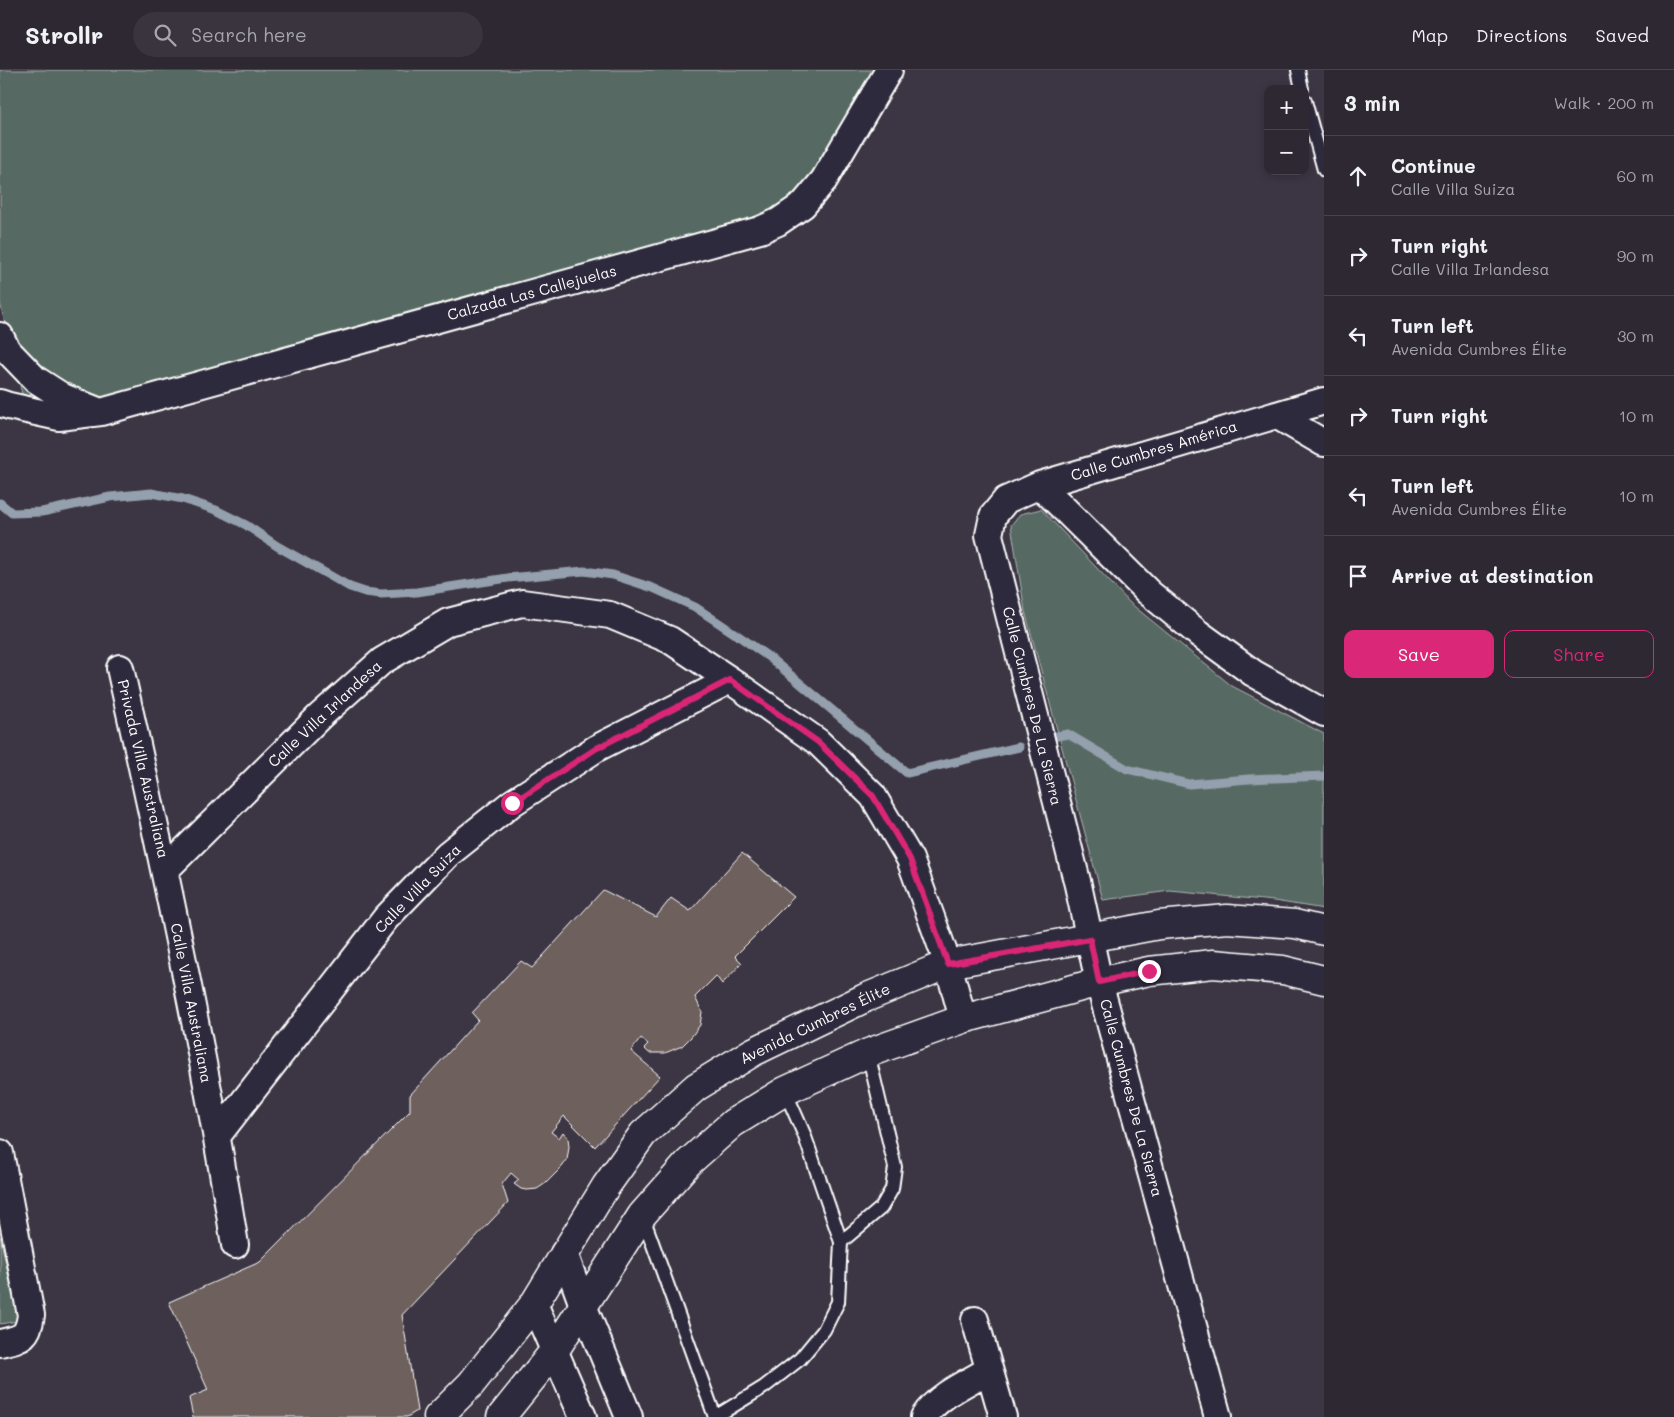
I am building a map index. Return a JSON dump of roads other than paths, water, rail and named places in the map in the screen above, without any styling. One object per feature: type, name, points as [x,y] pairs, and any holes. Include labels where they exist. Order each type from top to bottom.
[{"type":"street","name":"Calzada Las Callejuelas","points":[[0,402],[9,406],[59,417],[101,412],[760,230],[778,222],[803,205],[824,180],[889,70]]},
{"type":"street","points":[[0,336],[7,350],[34,378],[63,397],[101,412]]},
{"type":"street","name":"Calle Cumbres América","points":[[993,516],[1006,500],[1040,485],[1324,401]]},
{"type":"street","points":[[1276,415],[1324,443]]},
{"type":"street","points":[[1040,485],[1148,592],[1198,633],[1253,673],[1324,713]]},
{"type":"street","name":"Calle Cumbres De La Sierra","points":[[993,516],[989,535],[1076,876],[1099,982],[1218,1417]]},
{"type":"street","name":"Calle Villa Irlandesa","points":[[165,870],[320,716],[382,661],[448,622],[522,603],[610,615],[670,640],[730,680],[818,742],[873,796],[910,859],[948,964],[962,1019]]},
{"type":"street","name":"Privada Villa Australiana","points":[[120,668],[165,870]]},
{"type":"street","name":"Calle Villa Suiza","points":[[217,1136],[386,918],[448,854],[512,803],[597,748],[730,680]]},
{"type":"street","name":"Calle Villa Australiana","points":[[165,870],[217,1136]]},
{"type":"street","name":"Avenida Cumbres Élite","points":[[438,1417],[471,1384],[534,1304],[606,1186],[644,1134],[696,1087],[753,1052],[865,998],[948,964],[1159,925],[1227,919],[1295,924],[1324,931]]},
{"type":"street","points":[[501,1417],[555,1350],[584,1308],[642,1215],[688,1163],[733,1123],[785,1091],[868,1053],[962,1019],[1099,982],[1149,971],[1213,964],[1283,970],[1324,980]]},
{"type":"street","points":[[217,1136],[235,1245]]},
{"type":"street","points":[[0,1153],[31,1315],[29,1329],[18,1339],[0,1344]]},
{"type":"street","points":[[564,1253],[584,1308],[630,1417]]},
{"type":"street","points":[[534,1304],[583,1417]]},
{"type":"street","points":[[975,1320],[1002,1417]]},
{"type":"street","points":[[924,1417],[942,1398],[989,1370]]},
{"type":"lane","points":[[1298,70],[1301,85]]},
{"type":"lane","points":[[1309,116],[1324,170]]},
{"type":"lane","points":[[841,1242],[881,1208],[892,1189],[895,1167],[868,1053]]},
{"type":"lane","points":[[642,1215],[715,1417],[764,1387],[800,1359],[824,1330],[838,1302],[841,1242],[804,1134],[785,1091]]},
{"type":"waterway","points":[[0,503],[12,513],[42,512],[110,497],[151,493],[183,499],[216,510],[246,525],[277,546],[350,587],[365,592],[381,594],[417,592],[508,578],[584,571],[613,575],[653,588],[695,607],[743,639],[770,658],[907,773],[1019,747]]},
{"type":"waterway","points":[[1052,737],[1068,734],[1127,769],[1189,784],[1324,776]]}]
